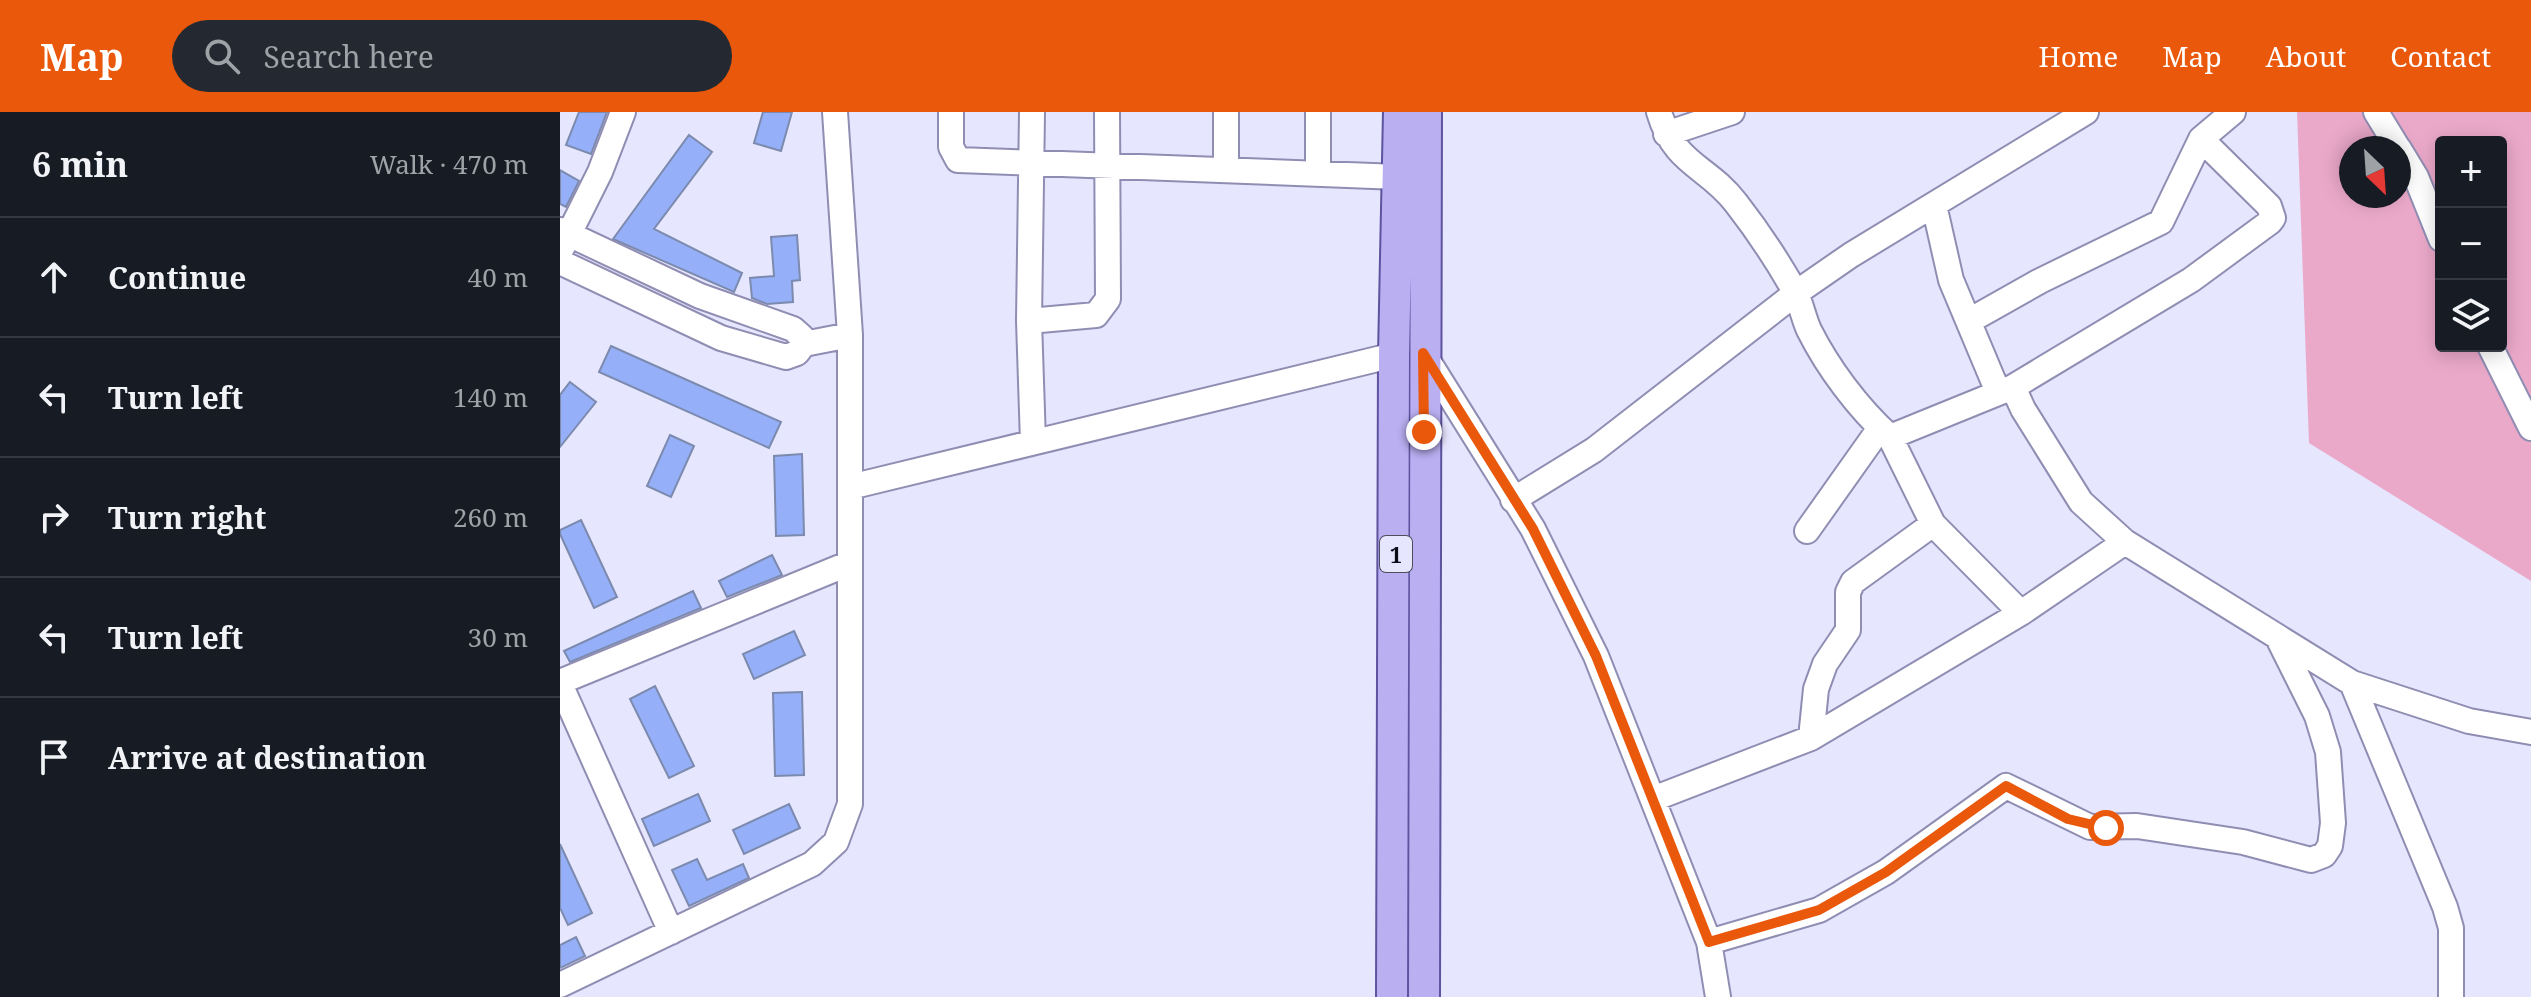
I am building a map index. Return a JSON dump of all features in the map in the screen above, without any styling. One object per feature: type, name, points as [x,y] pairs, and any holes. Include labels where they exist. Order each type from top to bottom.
[{"type":"main road","name":"1","points":[[1399,112],[1399,177],[1409,354],[1424,997]]},
{"type":"main road","name":"1","points":[[1392,997],[1409,354],[1426,112]]},
{"type":"street","points":[[623,112],[600,172],[563,239],[700,296],[793,329],[802,337],[804,344]]},
{"type":"street","points":[[560,985],[812,864],[836,842],[850,804],[850,335],[835,112]]},
{"type":"street","points":[[951,112],[951,147],[958,160],[1399,177]]},
{"type":"street","points":[[1032,112],[1029,321],[1033,442]]},
{"type":"street","points":[[1029,321],[1096,315],[1108,299],[1107,112]]},
{"type":"street","points":[[1226,112],[1226,168]]},
{"type":"street","points":[[1318,112],[1318,174]]},
{"type":"street","points":[[1732,112],[1662,123],[1678,153],[1733,200],[1796,293],[1808,329],[1837,376],[1885,432],[1933,524],[2021,613]]},
{"type":"street","points":[[1513,500],[1594,450],[1796,293],[2086,112]]},
{"type":"street","points":[[1969,321],[2161,222],[2201,139],[2233,112]]},
{"type":"street","points":[[2376,112],[2391,136]]},
{"type":"street","points":[[1807,531],[1885,432],[2006,389],[2191,280],[2270,222],[2273,218],[2269,206],[2201,139]]},
{"type":"street","points":[[2411,169],[2435,224]]},
{"type":"street","points":[[1934,205],[1943,253],[1969,321],[2006,389],[2023,409],[2081,502],[2125,542],[2352,683],[2469,721],[2531,732]]},
{"type":"street","points":[[560,262],[721,338],[786,357],[797,353],[804,344],[850,335]]},
{"type":"street","points":[[2493,352],[2531,428]]},
{"type":"street","points":[[850,487],[1409,354],[1533,529],[1596,656],[1709,942],[1718,997]]},
{"type":"street","points":[[1811,738],[1816,689],[1825,664],[1848,630],[1848,592],[1853,582],[1933,524]]},
{"type":"street","points":[[1653,799],[1811,738],[2021,613],[2125,542]]},
{"type":"street","points":[[671,932],[560,683],[850,563]]},
{"type":"street","points":[[1709,942],[1819,910],[1886,872],[2006,786],[2090,827],[2137,826],[2243,842],[2311,860],[2324,855],[2330,846],[2333,823],[2328,752],[2317,716],[2278,639]]},
{"type":"street","points":[[2352,683],[2445,907],[2451,928],[2451,997]]},
{"type":"shaded area","points":[[2297,112],[2531,112],[2531,581],[2309,443]]},
{"type":"building","points":[[579,112],[607,112],[591,154],[566,145]]},
{"type":"building","points":[[763,112],[792,112],[781,151],[754,143]]},
{"type":"building","points":[[689,135],[712,152],[654,229],[742,273],[734,292],[613,239]]},
{"type":"building","points":[[560,170],[579,181],[566,207],[560,204]]},
{"type":"building","points":[[797,235],[800,280],[792,281],[793,302],[767,304],[752,298],[750,278],[774,276],[771,237]]},
{"type":"building","points":[[611,346],[781,422],[769,448],[599,372]]},
{"type":"building","points":[[570,382],[596,402],[560,447],[560,395]]},
{"type":"building","points":[[670,435],[694,446],[671,497],[647,486]]},
{"type":"building","points":[[802,454],[804,535],[776,536],[774,456]]},
{"type":"building","points":[[581,520],[617,597],[594,608],[560,534],[560,530]]},
{"type":"building","points":[[772,555],[782,575],[727,597],[719,581]]},
{"type":"building","points":[[693,591],[701,608],[570,662],[564,651]]},
{"type":"building","points":[[794,631],[805,655],[754,679],[743,654]]},
{"type":"building","points":[[655,686],[694,766],[669,778],[630,699]]},
{"type":"building","points":[[802,692],[804,775],[775,776],[773,693]]},
{"type":"building","points":[[698,794],[710,821],[654,846],[642,819]]},
{"type":"building","points":[[789,804],[800,828],[744,854],[733,830]]},
{"type":"building","points":[[560,844],[592,913],[568,925],[560,908]]},
{"type":"building","points":[[697,859],[707,880],[743,864],[749,878],[689,906],[672,870]]},
{"type":"building","points":[[576,937],[585,956],[560,968],[560,945]]},
{"type":"route","points":[[1424,432],[1423,353],[1533,529],[1596,656],[1709,942],[1819,910],[1886,872],[2006,786],[2068,819],[2090,827],[2106,828]]}]
